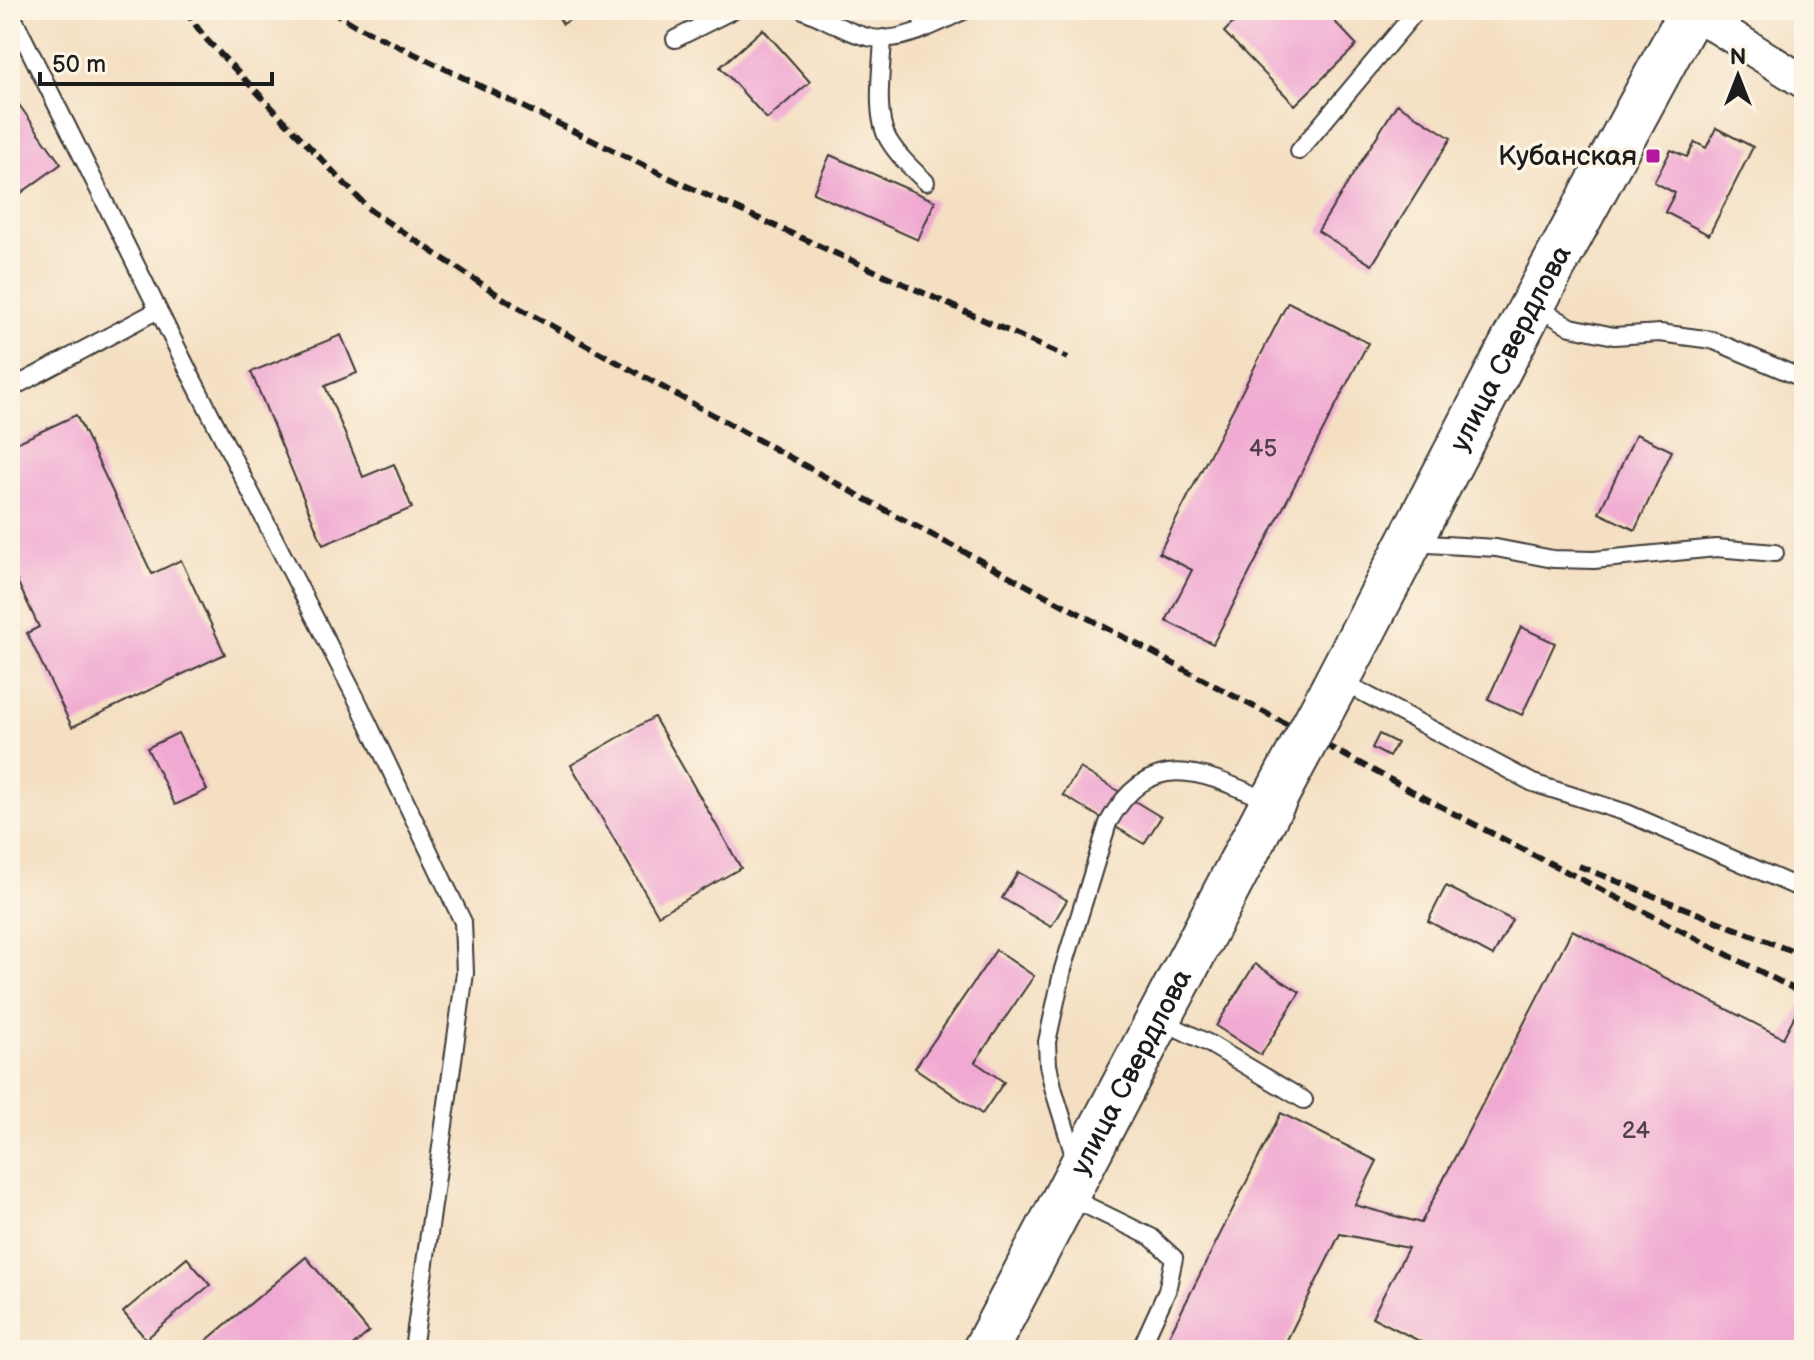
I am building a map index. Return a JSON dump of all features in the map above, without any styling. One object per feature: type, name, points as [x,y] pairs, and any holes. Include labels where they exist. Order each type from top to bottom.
[{"type":"main road","name":"улица Свердлова","points":[[985,1350],[1533,304],[1691,11]]},
{"type":"street","points":[[1691,11],[1804,82]]},
{"type":"lane","points":[[675,39],[733,10]]},
{"type":"lane","points":[[803,10],[870,37],[883,38],[926,28],[966,10]]},
{"type":"lane","points":[[917,10],[926,28]]},
{"type":"lane","points":[[1299,151],[1417,10]]},
{"type":"lane","points":[[10,11],[358,702],[463,922],[465,973],[413,1350]]},
{"type":"lane","points":[[883,38],[882,125],[902,159],[926,182]]},
{"type":"lane","points":[[1533,304],[1571,327],[1614,336],[1660,333],[1712,340],[1804,379]]},
{"type":"lane","points":[[10,389],[158,310]]},
{"type":"lane","points":[[1410,542],[1496,548],[1553,559],[1594,560],[1716,548],[1775,553]]},
{"type":"lane","points":[[1336,684],[1533,783],[1627,813],[1804,890]]},
{"type":"lane","points":[[1140,1350],[1167,1291],[1174,1258],[1151,1237],[1072,1183],[1047,1042],[1063,969],[1108,823],[1116,808],[1138,784],[1157,775],[1183,770],[1274,798]]},
{"type":"lane","points":[[1158,1019],[1208,1043],[1304,1100]]},
{"type":"building","points":[[554,10],[585,10],[563,24]]},
{"type":"building","points":[[1246,10],[1324,10],[1357,45],[1295,105],[1224,32]]},
{"type":"building","points":[[763,29],[810,82],[767,119],[720,67]]},
{"type":"building","points":[[10,92],[61,164],[10,201]]},
{"type":"building","points":[[1397,104],[1451,138],[1372,265],[1318,231]]},
{"type":"building","points":[[1716,128],[1753,147],[1709,235],[1665,212],[1675,193],[1654,182],[1671,150],[1687,157],[1695,142],[1706,148]]},
{"type":"building","points":[[830,155],[935,201],[918,240],[813,193]]},
{"type":"building","points":[[1288,302],[1368,343],[1213,644],[1166,621],[1192,570],[1159,553]]},
{"type":"building","points":[[341,335],[357,373],[325,386],[363,477],[394,464],[412,508],[323,545],[251,372]]},
{"type":"building","points":[[76,415],[152,574],[181,560],[225,654],[72,727],[27,633],[39,627],[10,566],[10,446]]},
{"type":"building","points":[[1636,434],[1672,451],[1635,530],[1599,513]]},
{"type":"building","points":[[1521,627],[1555,643],[1522,715],[1488,699]]},
{"type":"building","points":[[654,717],[741,868],[658,915],[571,765]]},
{"type":"building","points":[[178,733],[207,790],[175,805],[147,748]]},
{"type":"building","points":[[1379,734],[1397,743],[1389,757],[1372,748]]},
{"type":"building","points":[[1080,768],[1161,817],[1144,844],[1063,795]]},
{"type":"building","points":[[1018,872],[1067,900],[1051,927],[1002,898]]},
{"type":"building","points":[[1446,886],[1512,920],[1493,956],[1428,921]]},
{"type":"building","points":[[1572,930],[1783,1038],[1804,998],[1804,1350],[1437,1350],[1372,1317],[1408,1248],[1340,1234],[1282,1350],[1162,1350],[1281,1113],[1377,1161],[1355,1205],[1421,1223]]},
{"type":"building","points":[[996,950],[1034,976],[975,1062],[1004,1082],[982,1114],[915,1068]]},
{"type":"building","points":[[1255,964],[1300,992],[1261,1055],[1216,1026]]},
{"type":"building","points":[[306,1257],[369,1332],[348,1350],[195,1350]]},
{"type":"building","points":[[187,1258],[210,1285],[146,1339],[123,1312]]},
{"type":"railway","points":[[184,10],[207,40],[371,211],[512,304],[878,506],[1468,821],[1804,994]]},
{"type":"railway","points":[[330,10],[682,184],[1068,358]]},
{"type":"railway","points":[[1579,866],[1804,956]]},
{"type":"place","name":"Кубанская","points":[[1653,156]]}]
